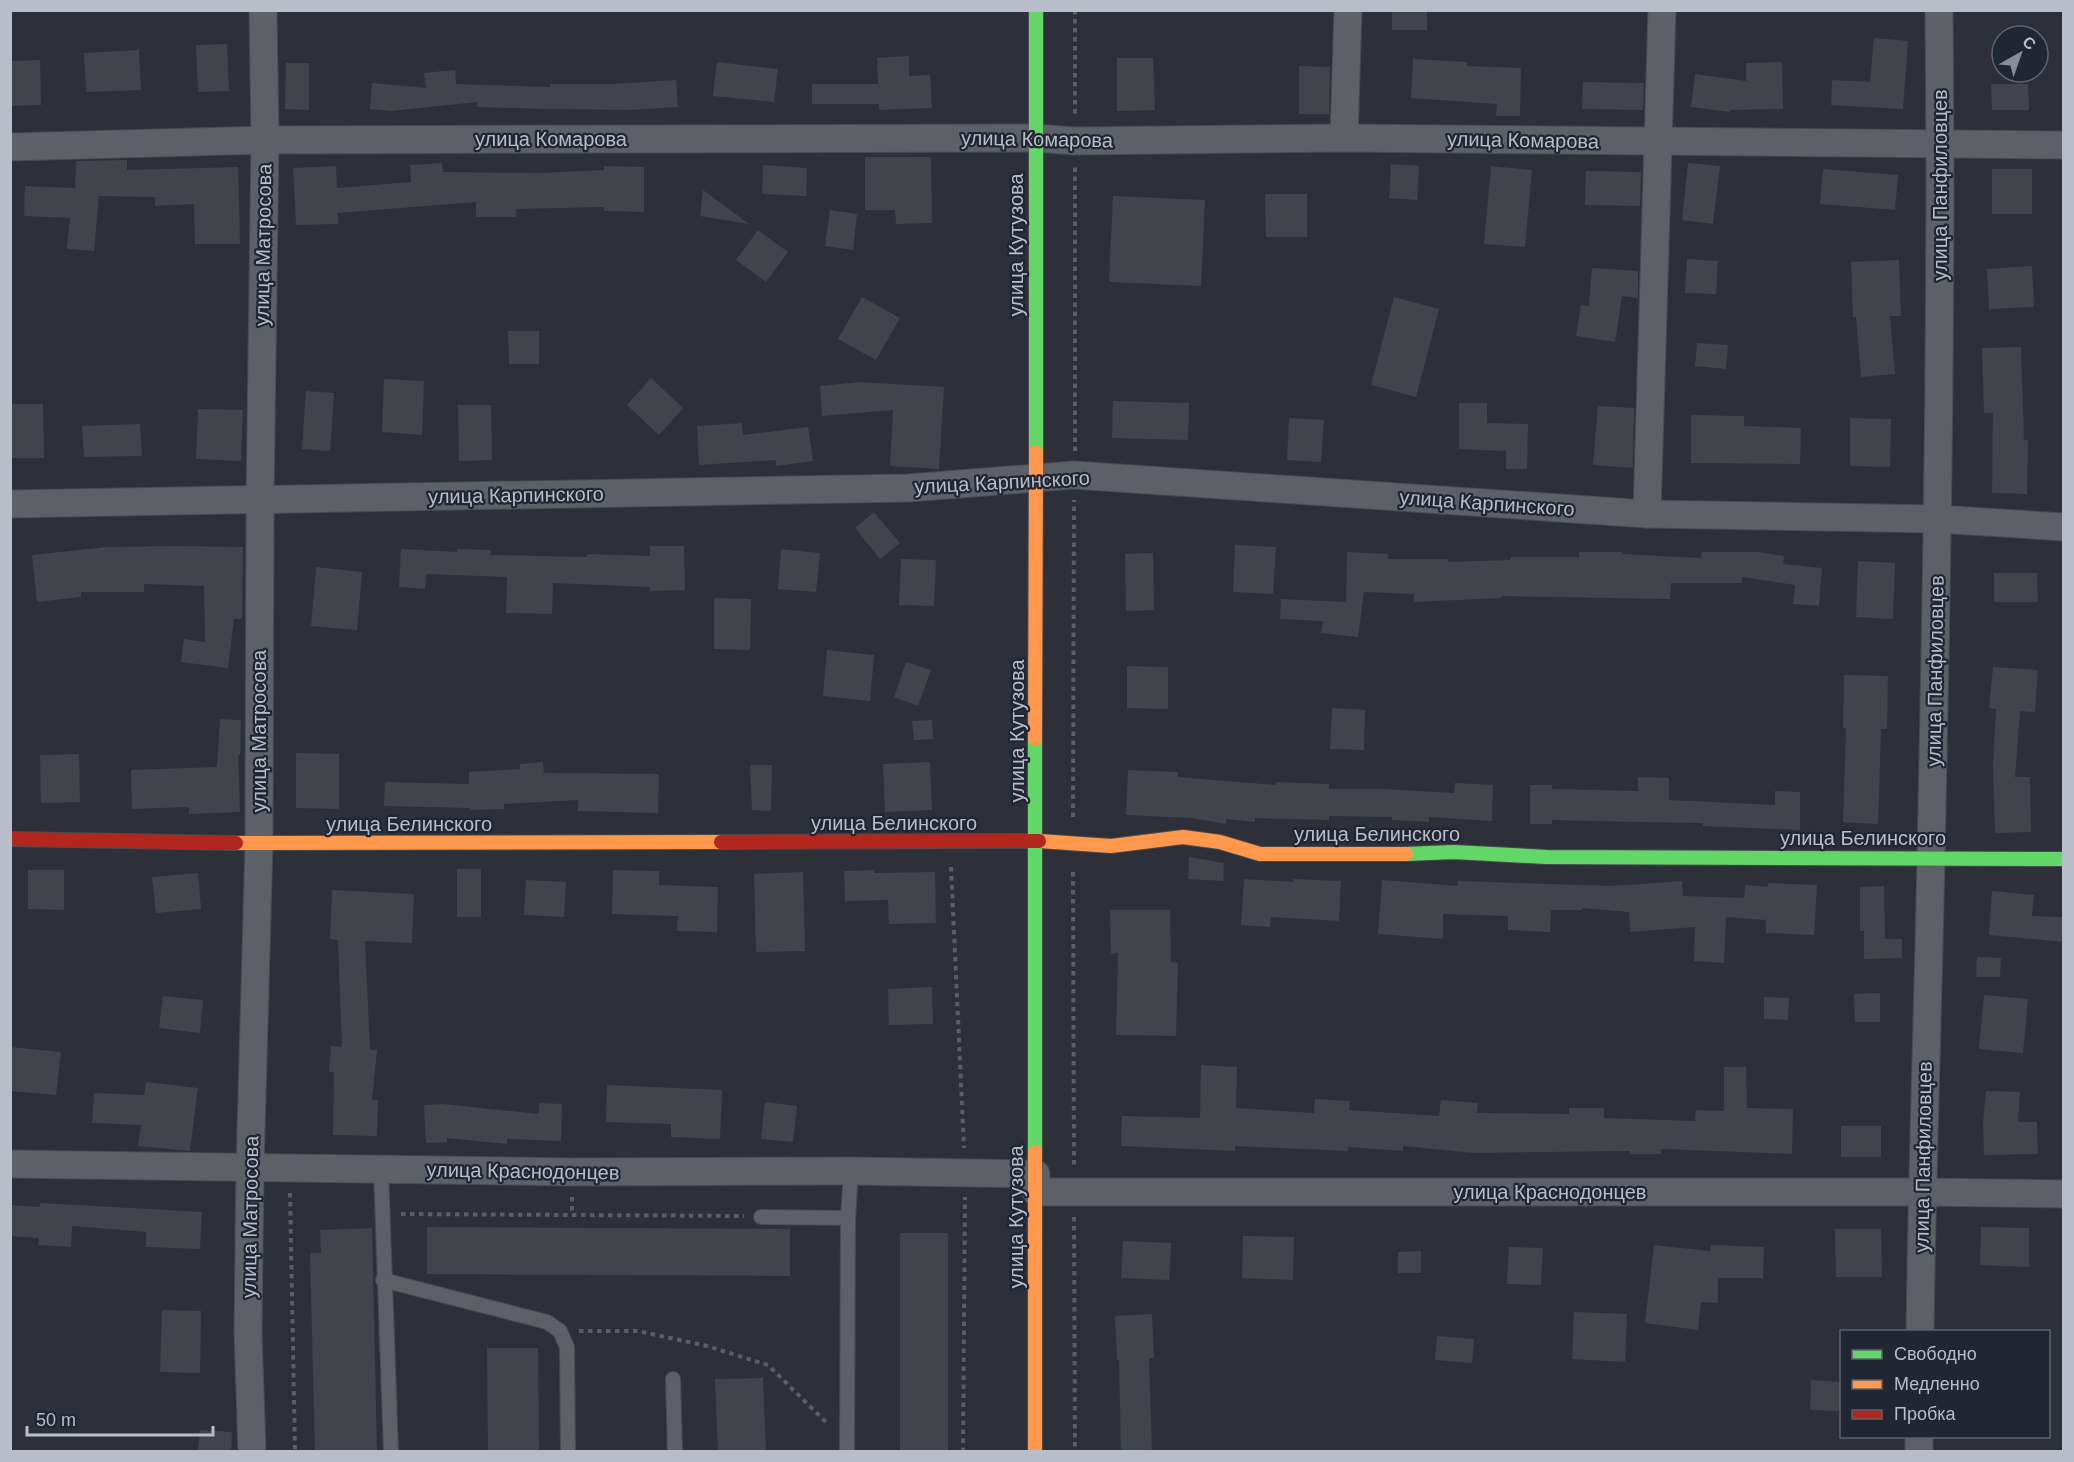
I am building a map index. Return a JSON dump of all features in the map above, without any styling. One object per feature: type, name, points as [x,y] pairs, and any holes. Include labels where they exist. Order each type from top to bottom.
[{"type":"street","name":"улица Матросова","points":[[252,1452],[248,1332],[259,843],[260,500],[265,140],[263,10]]},
{"type":"street","name":"улица Кутузова","points":[[1035,1452],[1036,10]]},
{"type":"street","points":[[1344,138],[1348,10]]},
{"type":"street","points":[[1647,514],[1662,10]]},
{"type":"street","name":"улица Панфиловцев","points":[[1920,1330],[1938,519],[1941,143],[1939,10]]},
{"type":"street","name":"улица Комарова","points":[[10,147],[265,140],[1035,138],[1076,141],[1344,138],[2064,145]]},
{"type":"street","name":"улица Карпинского","points":[[10,504],[909,488],[1074,475],[1647,514],[1938,519],[2064,527]]},
{"type":"street","name":"улица Белинского","points":[[10,839],[259,843],[1036,841],[1111,846],[1183,837],[1220,842],[1260,854],[1362,855],[1454,852],[1547,857],[2064,859]]},
{"type":"street","name":"улица Краснодонцев","points":[[10,1164],[572,1172],[851,1171],[1036,1183],[1074,1191],[2064,1194]]},
{"type":"lane","points":[[381,1170],[383,1280],[391,1452]]},
{"type":"lane","points":[[847,1447],[848,1218],[851,1171]]},
{"type":"lane","points":[[761,1216],[848,1218]]},
{"type":"lane","points":[[383,1280],[547,1322],[560,1331],[567,1347],[568,1452]]},
{"type":"lane","points":[[673,1378],[675,1452]]},
{"type":"path","points":[[1075,10],[1073,844],[1075,1452]]},
{"type":"path","points":[[289,1168],[295,1452]]},
{"type":"path","points":[[382,1214],[761,1216]]},
{"type":"path","points":[[560,1331],[638,1331],[707,1346],[768,1365],[847,1447]]},
{"type":"building","points":[[1392,10],[1427,10],[1427,30],[1392,30]]},
{"type":"building","points":[[1874,38],[1908,41],[1903,109],[1831,105],[1832,80],[1870,82]]},
{"type":"building","points":[[227,44],[229,91],[198,92],[196,45]]},
{"type":"building","points":[[139,50],[141,90],[86,92],[84,53]]},
{"type":"building","points":[[909,56],[909,76],[930,75],[932,108],[879,110],[879,104],[812,104],[812,84],[878,84],[877,58]]},
{"type":"building","points":[[1117,58],[1153,58],[1155,110],[1117,111]]},
{"type":"building","points":[[1413,59],[1467,62],[1467,66],[1521,68],[1520,116],[1496,116],[1497,104],[1411,98]]},
{"type":"building","points":[[40,60],[41,105],[10,106],[10,61]]},
{"type":"building","points":[[717,62],[778,69],[774,102],[713,96]]},
{"type":"building","points":[[1782,62],[1783,109],[1730,110],[1730,112],[1691,107],[1695,74],[1746,81],[1746,63]]},
{"type":"building","points":[[286,63],[309,63],[309,110],[285,109]]},
{"type":"building","points":[[1299,66],[1330,67],[1329,114],[1299,114]]},
{"type":"building","points":[[455,70],[456,84],[550,87],[550,84],[613,84],[676,80],[678,107],[630,110],[549,109],[477,107],[477,102],[391,111],[370,109],[372,83],[426,88],[424,73]]},
{"type":"building","points":[[1583,82],[1644,83],[1643,110],[1582,109]]},
{"type":"building","points":[[1991,84],[2028,84],[2029,110],[1992,110]]},
{"type":"building","points":[[865,157],[931,157],[932,223],[896,224],[895,210],[865,210]]},
{"type":"building","points":[[127,160],[127,170],[238,167],[240,244],[195,244],[194,204],[155,206],[155,197],[99,196],[94,251],[67,249],[70,218],[24,216],[25,186],[75,188],[76,161]]},
{"type":"building","points":[[442,163],[443,172],[540,173],[604,170],[604,166],[644,167],[644,212],[604,211],[604,207],[516,209],[516,217],[476,217],[476,202],[338,213],[338,224],[296,225],[293,168],[336,166],[337,188],[411,182],[410,165]]},
{"type":"building","points":[[1688,163],[1720,166],[1713,224],[1682,220]]},
{"type":"building","points":[[1391,164],[1419,166],[1417,200],[1389,198]]},
{"type":"building","points":[[763,165],[807,168],[806,196],[762,194]]},
{"type":"building","points":[[1491,166],[1532,170],[1525,247],[1484,244]]},
{"type":"building","points":[[1823,169],[1898,175],[1895,210],[1820,204]]},
{"type":"building","points":[[1992,169],[2032,169],[2032,214],[1992,214]]},
{"type":"building","points":[[1586,171],[1641,172],[1640,206],[1585,205]]},
{"type":"building","points":[[703,190],[749,224],[700,216]]},
{"type":"building","points":[[1265,194],[1307,194],[1307,237],[1266,237]]},
{"type":"building","points":[[1113,196],[1205,200],[1201,286],[1109,282]]},
{"type":"building","points":[[830,210],[857,214],[853,250],[825,246]]},
{"type":"building","points":[[758,230],[788,252],[766,282],[736,260]]},
{"type":"building","points":[[1687,259],[1718,261],[1716,294],[1685,293]]},
{"type":"building","points":[[1899,260],[1901,316],[1890,316],[1895,374],[1861,377],[1856,317],[1853,317],[1851,262]]},
{"type":"building","points":[[2032,266],[2034,307],[1989,309],[1987,269]]},
{"type":"building","points":[[1592,268],[1638,271],[1638,298],[1622,296],[1615,342],[1576,336],[1581,305],[1589,306]]},
{"type":"building","points":[[862,297],[900,318],[876,360],[838,339]]},
{"type":"building","points":[[1394,297],[1439,309],[1416,397],[1371,385]]},
{"type":"building","points":[[508,331],[539,331],[539,364],[509,364]]},
{"type":"building","points":[[1697,343],[1728,345],[1726,369],[1695,366]]},
{"type":"building","points":[[2021,347],[2024,440],[2028,440],[2027,494],[1992,493],[1993,413],[1984,413],[1982,348]]},
{"type":"building","points":[[651,378],[683,408],[659,435],[627,405]]},
{"type":"building","points":[[384,379],[424,381],[422,435],[382,432]]},
{"type":"building","points":[[860,382],[944,387],[939,469],[890,466],[893,410],[822,416],[820,386]]},
{"type":"building","points":[[306,391],[334,393],[330,451],[302,449]]},
{"type":"building","points":[[1113,401],[1189,403],[1188,440],[1112,438]]},
{"type":"building","points":[[1459,403],[1487,403],[1487,423],[1528,424],[1527,469],[1506,469],[1506,451],[1459,449]]},
{"type":"building","points":[[10,404],[43,404],[44,458],[10,458]]},
{"type":"building","points":[[458,405],[491,405],[492,460],[459,461]]},
{"type":"building","points":[[1598,406],[1634,408],[1633,468],[1593,465]]},
{"type":"building","points":[[198,409],[243,410],[241,461],[196,459]]},
{"type":"building","points":[[1691,415],[1744,416],[1744,426],[1801,428],[1800,464],[1691,463]]},
{"type":"building","points":[[1289,418],[1324,420],[1321,462],[1287,460]]},
{"type":"building","points":[[1850,418],[1891,419],[1890,467],[1850,466]]},
{"type":"building","points":[[742,423],[743,435],[808,427],[813,461],[776,466],[776,460],[699,465],[697,426]]},
{"type":"building","points":[[140,424],[142,456],[84,457],[82,426]]},
{"type":"building","points":[[874,512],[900,543],[880,559],[855,528]]},
{"type":"building","points":[[1235,545],[1276,547],[1273,594],[1233,592]]},
{"type":"building","points":[[650,546],[684,546],[685,590],[650,591],[650,587],[553,583],[552,614],[506,613],[507,577],[426,574],[425,589],[399,587],[401,549],[457,552],[457,549],[491,550],[490,555],[587,557],[587,554],[650,556]]},
{"type":"building","points":[[107,547],[243,547],[242,619],[234,619],[228,668],[181,662],[184,639],[205,642],[204,586],[144,584],[144,592],[81,592],[81,597],[37,602],[32,555]]},
{"type":"building","points":[[781,549],[820,553],[816,592],[778,589]]},
{"type":"building","points":[[1347,552],[1388,554],[1387,559],[1448,559],[1448,562],[1510,560],[1510,557],[1579,557],[1579,552],[1622,552],[1622,554],[1701,558],[1702,552],[1758,552],[1784,556],[1783,564],[1822,568],[1819,606],[1793,604],[1795,585],[1742,577],[1742,583],[1671,583],[1670,599],[1501,596],[1501,598],[1414,602],[1414,594],[1364,592],[1358,637],[1321,633],[1323,621],[1280,619],[1281,599],[1346,602]]},
{"type":"building","points":[[1153,553],[1154,610],[1126,611],[1125,554]]},
{"type":"building","points":[[901,559],[936,560],[934,606],[899,605]]},
{"type":"building","points":[[1858,561],[1895,563],[1893,619],[1856,617]]},
{"type":"building","points":[[316,567],[362,572],[357,630],[311,626]]},
{"type":"building","points":[[1994,573],[2037,573],[2038,602],[1994,602]]},
{"type":"building","points":[[714,598],[751,599],[750,650],[714,649]]},
{"type":"building","points":[[827,650],[874,655],[870,701],[823,696]]},
{"type":"building","points":[[906,662],[931,670],[918,706],[894,697]]},
{"type":"building","points":[[1127,666],[1168,667],[1168,709],[1127,708]]},
{"type":"building","points":[[1993,667],[2038,670],[2035,712],[2020,711],[2015,777],[2030,777],[2031,832],[1995,833],[1993,766],[1996,709],[1989,708]]},
{"type":"building","points":[[1844,675],[1888,676],[1887,729],[1881,729],[1878,824],[1843,822],[1846,728],[1843,728]]},
{"type":"building","points":[[1332,708],[1365,710],[1364,750],[1330,749]]},
{"type":"building","points":[[220,719],[241,720],[240,755],[238,755],[240,812],[189,814],[189,807],[132,809],[131,770],[217,767]]},
{"type":"building","points":[[932,720],[933,739],[914,740],[912,721]]},
{"type":"building","points":[[296,753],[339,754],[339,809],[296,808]]},
{"type":"building","points":[[79,754],[80,802],[41,803],[40,755]]},
{"type":"building","points":[[543,762],[544,773],[659,774],[658,813],[578,811],[578,800],[504,804],[504,809],[470,810],[470,808],[384,806],[385,782],[469,784],[469,772],[520,769],[520,764]]},
{"type":"building","points":[[930,762],[932,810],[885,812],[883,764]]},
{"type":"building","points":[[750,765],[772,765],[771,811],[752,810]]},
{"type":"building","points":[[1128,770],[1178,772],[1178,777],[1275,785],[1276,782],[1329,784],[1329,789],[1454,793],[1455,783],[1493,785],[1492,821],[1429,817],[1429,822],[1392,820],[1392,817],[1329,816],[1329,820],[1255,818],[1255,822],[1226,819],[1226,824],[1191,818],[1126,815]]},
{"type":"building","points":[[1638,777],[1669,778],[1669,800],[1775,805],[1775,791],[1800,792],[1800,830],[1703,826],[1703,823],[1552,820],[1552,824],[1530,824],[1530,785],[1552,785],[1552,789],[1638,791]]},
{"type":"building","points":[[1189,857],[1224,863],[1223,881],[1188,879]]},
{"type":"building","points":[[457,869],[481,869],[481,917],[457,917]]},
{"type":"building","points":[[28,870],[64,870],[64,910],[28,909]]},
{"type":"building","points":[[613,870],[659,871],[659,885],[718,887],[717,932],[677,931],[678,916],[612,914]]},
{"type":"building","points":[[874,870],[874,873],[935,872],[936,923],[889,924],[888,900],[845,901],[844,871]]},
{"type":"building","points":[[803,872],[805,951],[756,952],[754,874]]},
{"type":"building","points":[[198,873],[201,909],[156,913],[152,877]]},
{"type":"building","points":[[1244,879],[1293,882],[1293,879],[1341,881],[1339,921],[1271,917],[1270,927],[1241,925]]},
{"type":"building","points":[[526,880],[566,882],[564,917],[524,915]]},
{"type":"building","points":[[1382,880],[1458,886],[1458,881],[1613,886],[1682,881],[1683,896],[1744,898],[1745,885],[1768,887],[1768,883],[1817,885],[1814,935],[1766,933],[1766,920],[1726,917],[1724,963],[1694,961],[1695,927],[1630,932],[1629,912],[1582,908],[1582,910],[1551,910],[1550,932],[1508,930],[1508,916],[1443,914],[1443,939],[1378,934]]},
{"type":"building","points":[[1884,886],[1885,939],[1902,939],[1902,958],[1864,959],[1864,931],[1860,931],[1860,887]]},
{"type":"building","points":[[332,890],[414,894],[412,943],[365,941],[370,1050],[377,1050],[372,1100],[378,1100],[377,1136],[333,1135],[334,1072],[329,1072],[331,1046],[342,1047],[338,940],[330,939]]},
{"type":"building","points":[[1992,891],[2034,895],[2032,916],[2064,917],[2064,942],[1989,935]]},
{"type":"building","points":[[1110,910],[1170,910],[1171,962],[1178,963],[1176,1036],[1116,1035],[1118,953],[1111,954]]},
{"type":"building","points":[[1977,957],[2001,958],[2000,977],[1976,977]]},
{"type":"building","points":[[932,987],[933,1024],[889,1025],[888,989]]},
{"type":"building","points":[[1880,993],[1880,1022],[1855,1022],[1854,994]]},
{"type":"building","points":[[1984,995],[2028,999],[2023,1053],[1979,1049]]},
{"type":"building","points":[[163,996],[203,1000],[200,1033],[159,1028]]},
{"type":"building","points":[[1764,997],[1789,998],[1788,1020],[1764,1019]]},
{"type":"building","points":[[10,1047],[61,1052],[56,1095],[10,1091]]},
{"type":"building","points":[[1201,1065],[1237,1067],[1236,1108],[1314,1113],[1315,1099],[1350,1101],[1349,1110],[1439,1116],[1441,1100],[1478,1103],[1477,1113],[1569,1114],[1569,1108],[1604,1108],[1604,1118],[1695,1121],[1696,1110],[1724,1111],[1724,1067],[1746,1067],[1747,1108],[1793,1109],[1792,1154],[1661,1149],[1661,1154],[1630,1154],[1630,1151],[1474,1153],[1403,1146],[1403,1151],[1348,1147],[1348,1151],[1235,1146],[1235,1151],[1121,1146],[1122,1116],[1200,1118]]},
{"type":"building","points":[[146,1082],[198,1088],[190,1151],[138,1146],[141,1125],[92,1123],[94,1093],[144,1095]]},
{"type":"building","points":[[607,1085],[722,1090],[720,1139],[671,1137],[671,1124],[606,1122]]},
{"type":"building","points":[[1986,1091],[2020,1092],[2018,1122],[2037,1122],[2038,1154],[1984,1155],[1983,1123]]},
{"type":"building","points":[[765,1102],[797,1106],[793,1142],[761,1139]]},
{"type":"building","points":[[539,1103],[562,1104],[561,1141],[507,1139],[507,1144],[447,1138],[447,1142],[426,1143],[424,1105],[442,1104],[539,1114]]},
{"type":"building","points":[[1841,1126],[1881,1126],[1881,1157],[1841,1157]]},
{"type":"building","points":[[40,1203],[202,1212],[200,1249],[146,1247],[146,1232],[72,1226],[71,1247],[38,1245],[39,1238],[10,1236],[10,1205],[40,1207]]},
{"type":"building","points":[[427,1227],[790,1229],[790,1276],[427,1274]]},
{"type":"building","points":[[1981,1227],[2029,1228],[2029,1267],[1980,1265]]},
{"type":"building","points":[[372,1228],[377,1452],[315,1452],[310,1253],[321,1253],[320,1230]]},
{"type":"building","points":[[1835,1229],[1881,1229],[1882,1277],[1836,1277]]},
{"type":"building","points":[[900,1233],[948,1233],[948,1452],[900,1452]]},
{"type":"building","points":[[1243,1236],[1294,1237],[1293,1280],[1242,1278]]},
{"type":"building","points":[[1123,1241],[1171,1243],[1169,1280],[1121,1278]]},
{"type":"building","points":[[1654,1245],[1710,1251],[1711,1245],[1764,1247],[1763,1278],[1718,1278],[1718,1303],[1701,1302],[1698,1330],[1645,1323]]},
{"type":"building","points":[[1509,1247],[1543,1248],[1541,1285],[1507,1284]]},
{"type":"building","points":[[1421,1251],[1421,1273],[1398,1273],[1398,1252]]},
{"type":"building","points":[[162,1310],[201,1311],[200,1373],[160,1372]]},
{"type":"building","points":[[1574,1312],[1627,1314],[1625,1362],[1572,1359]]},
{"type":"building","points":[[1152,1314],[1154,1358],[1149,1358],[1152,1452],[1121,1452],[1119,1360],[1117,1360],[1115,1316]]},
{"type":"building","points":[[1437,1336],[1474,1339],[1472,1363],[1435,1360]]},
{"type":"building","points":[[487,1348],[538,1348],[539,1452],[488,1452]]},
{"type":"building","points":[[763,1378],[766,1452],[718,1452],[715,1379]]},
{"type":"building","points":[[1811,1380],[1840,1382],[1840,1411],[1810,1410]]},
{"type":"building","points":[[200,1430],[232,1432],[231,1452],[198,1452]]},
{"type":"traffic: fast","points":[[1036,10],[1036,452]]},
{"type":"traffic: fast","points":[[1035,739],[1035,1152]]},
{"type":"traffic: fast","points":[[1406,854],[1454,852],[1547,857],[2064,859]]},
{"type":"traffic: slow","points":[[1035,739],[1036,452]]},
{"type":"traffic: slow","points":[[1039,841],[1111,846],[1183,837],[1220,842],[1260,854],[1406,854]]},
{"type":"traffic: slow","points":[[236,843],[721,842]]},
{"type":"traffic: slow","points":[[1035,1152],[1035,1452]]},
{"type":"traffic: jam","points":[[10,839],[236,843]]},
{"type":"traffic: jam","points":[[721,842],[1039,841]]}]
